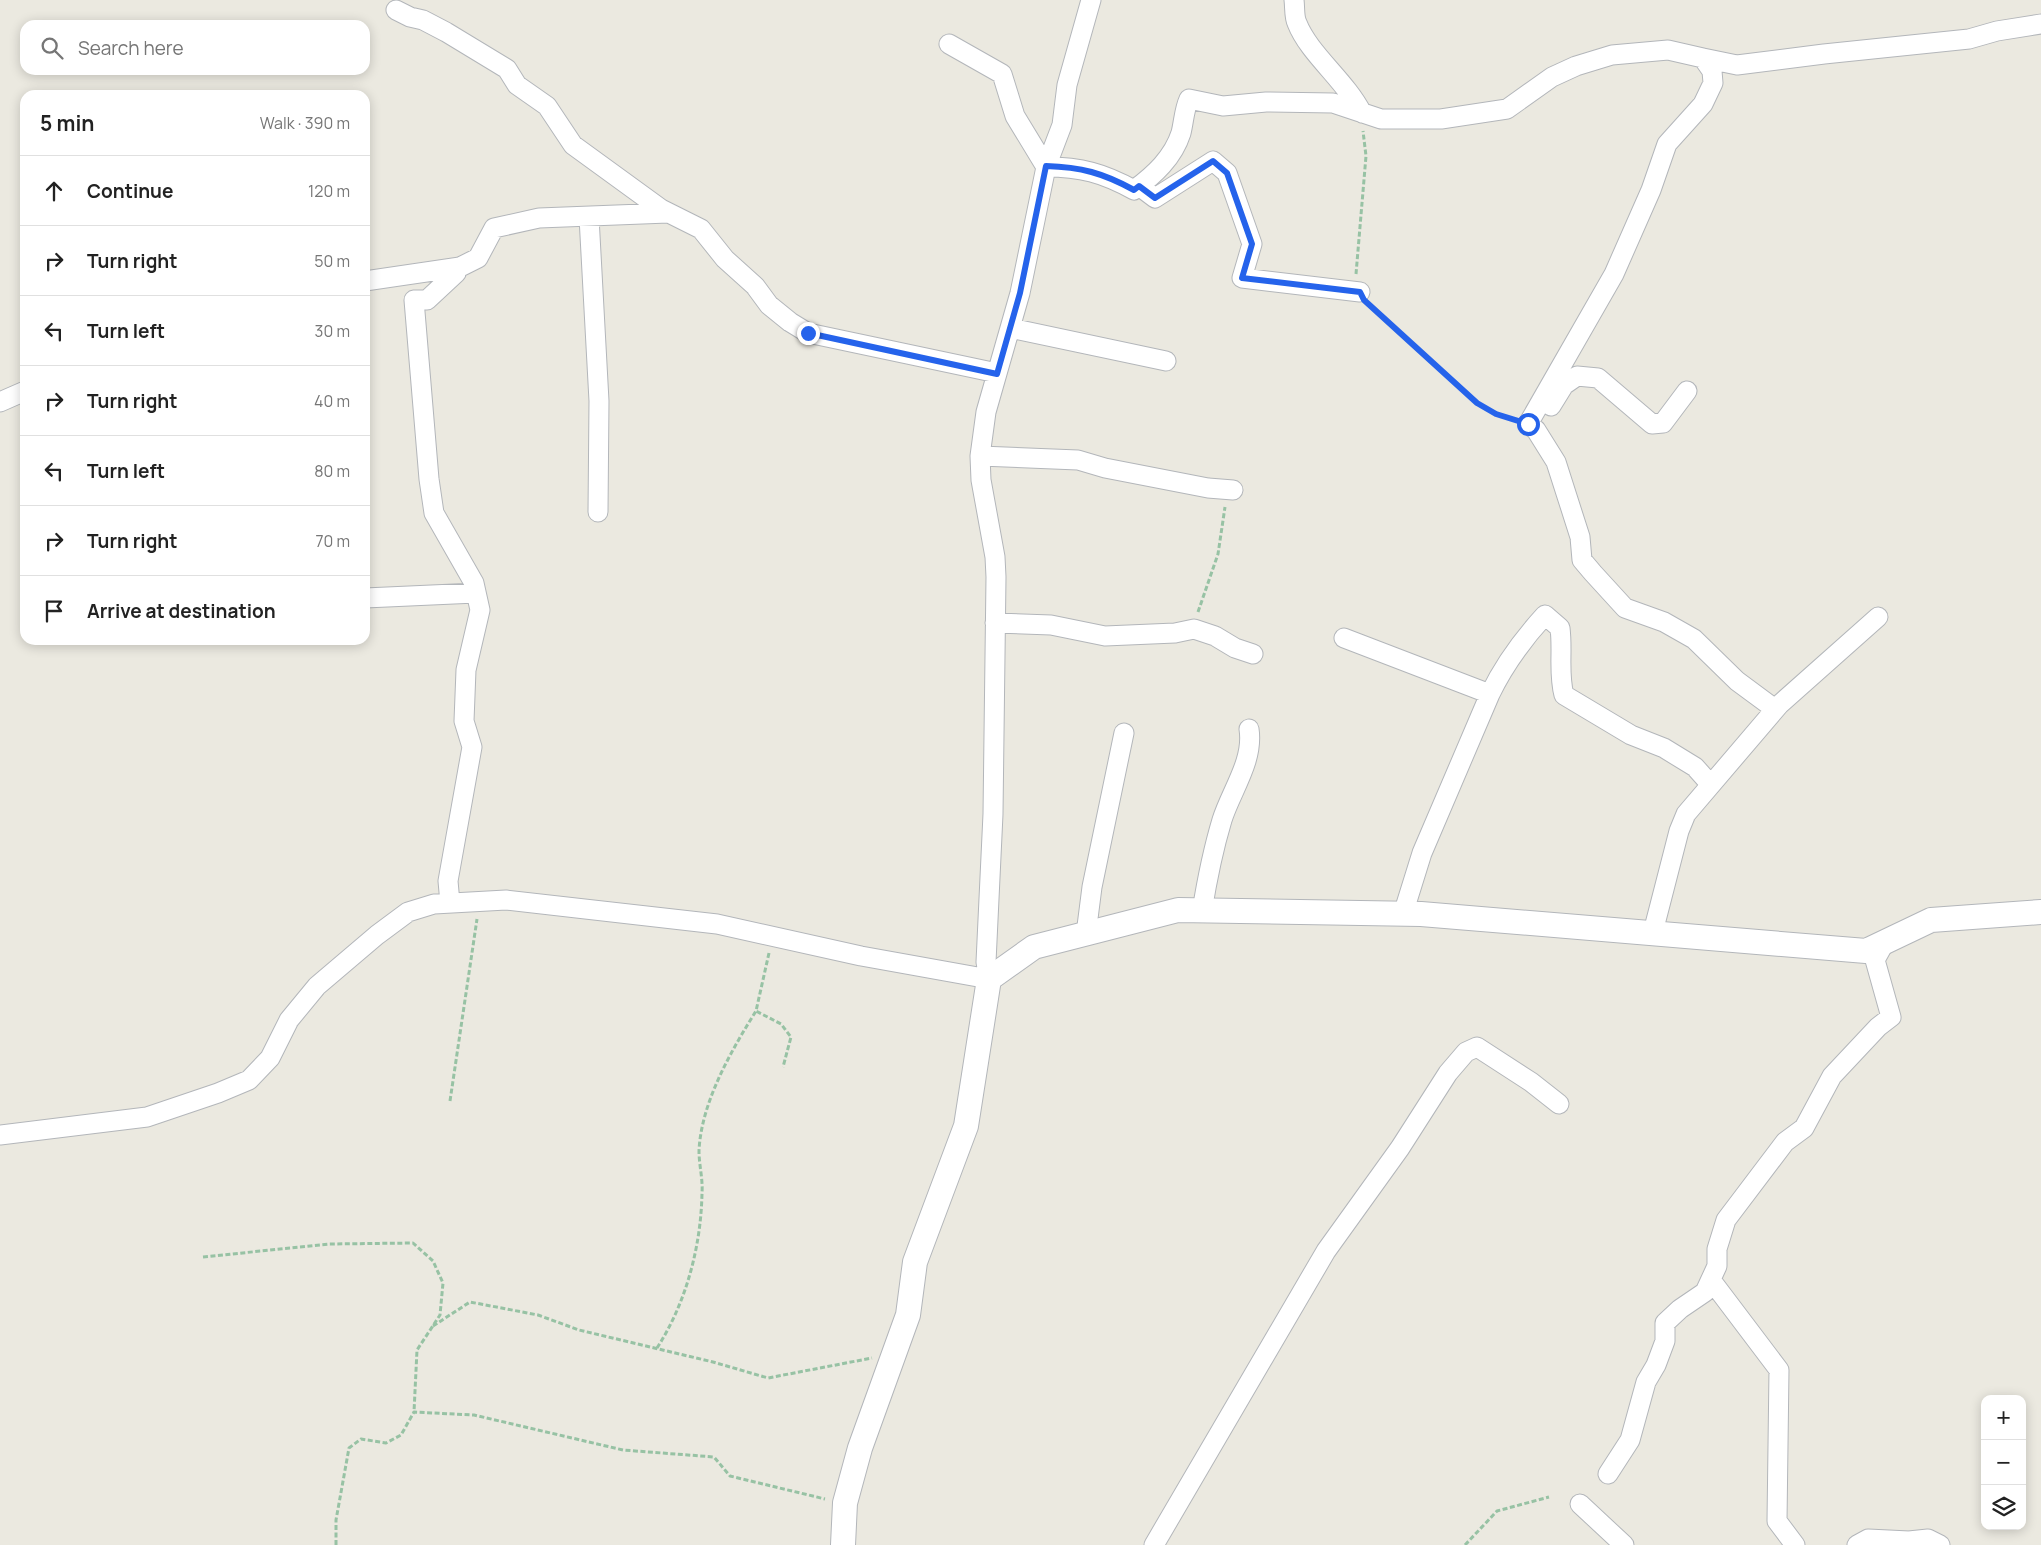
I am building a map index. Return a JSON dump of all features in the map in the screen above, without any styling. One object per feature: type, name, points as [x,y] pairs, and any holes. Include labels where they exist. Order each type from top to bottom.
[{"type":"street","points":[[843,1545],[845,1504],[860,1448],[908,1315],[914,1262],[966,1126],[990,979],[986,962],[992,814],[995,557],[984,504],[980,456],[986,412],[1020,293],[1046,166],[1062,124],[1067,85],[1091,0]]},
{"type":"street","points":[[1294,0],[1296,23],[1355,99],[1362,113]]},
{"type":"street","points":[[396,10],[410,17],[423,20],[446,32],[506,69],[517,85],[547,106],[573,145],[668,213],[701,229],[725,259],[755,286],[769,305],[790,322],[808,333],[997,374]]},
{"type":"street","points":[[1046,166],[1072,167],[1106,175],[1134,190],[1155,174],[1171,154],[1181,132],[1183,113],[1189,99],[1223,106],[1266,102],[1333,103],[1381,119],[1441,119],[1507,109],[1552,77],[1576,66],[1612,55],[1668,50],[1737,66],[1824,54],[1969,39],[1997,31],[2041,24]]},
{"type":"street","points":[[949,44],[1002,74],[1015,116],[1046,166]]},
{"type":"street","points":[[1532,427],[1614,274],[1651,190],[1667,144],[1703,104],[1713,83],[1712,71],[1703,58]]},
{"type":"street","points":[[1139,186],[1155,198],[1213,161],[1227,173],[1252,244],[1242,278],[1360,292]]},
{"type":"street","points":[[370,280],[454,268],[478,258],[494,228],[539,218],[668,213]]},
{"type":"street","points":[[589,217],[599,401],[598,512]]},
{"type":"street","points":[[450,903],[448,881],[472,747],[464,721],[466,670],[480,610],[474,583],[434,513],[429,479],[414,300],[427,300],[456,273],[454,268]]},
{"type":"street","points":[[1010,328],[1166,361]]},
{"type":"street","points":[[1532,427],[1564,385],[1577,376],[1598,378],[1652,424],[1663,423],[1686,391]]},
{"type":"street","points":[[0,402],[20,393]]},
{"type":"street","points":[[1532,427],[1556,462],[1580,536],[1582,560],[1593,574],[1625,608],[1664,622],[1694,639],[1737,681],[1775,709]]},
{"type":"street","points":[[980,456],[1078,460],[1105,468],[1208,488],[1233,490]]},
{"type":"street","points":[[370,598],[476,593]]},
{"type":"street","points":[[1403,914],[1422,853],[1490,694],[1502,670],[1545,615],[1560,628],[1563,647],[1560,680],[1564,695],[1631,735],[1664,748],[1688,762],[1711,785]]},
{"type":"street","points":[[1653,932],[1679,831],[1686,814],[1775,709],[1878,617]]},
{"type":"street","points":[[995,623],[1050,625],[1106,636],[1175,633],[1194,629],[1215,636],[1235,648],[1253,654]]},
{"type":"street","points":[[1344,638],[1490,694]]},
{"type":"street","points":[[1202,911],[1209,870],[1223,819],[1242,774],[1250,738],[1249,729]]},
{"type":"street","points":[[1086,934],[1092,887],[1124,733]]},
{"type":"street","points":[[0,1134],[147,1118],[218,1094],[249,1080],[270,1058],[289,1020],[317,986],[377,935],[408,912],[434,904],[506,900],[716,924],[861,956],[990,979],[1034,947],[1178,910],[1403,914],[1653,932],[1866,951],[1931,920],[2041,912]]},
{"type":"street","points":[[1608,1474],[1630,1440],[1646,1382],[1656,1365],[1665,1341],[1665,1323],[1680,1309],[1705,1292],[1717,1266],[1717,1249],[1726,1220],[1785,1142],[1804,1128],[1832,1076],[1878,1027],[1891,1018],[1875,960],[1885,942]]},
{"type":"street","points":[[1154,1545],[1326,1251],[1400,1148],[1448,1073],[1466,1052],[1477,1047],[1531,1082],[1559,1104]]},
{"type":"street","points":[[1711,1280],[1779,1370],[1777,1522],[1795,1545]]},
{"type":"street","points":[[1580,1504],[1624,1545]]},
{"type":"street","points":[[1857,1545],[1868,1539],[1909,1541],[1928,1539],[1940,1545]]},
{"type":"path","points":[[1362,113],[1366,156],[1356,282],[1364,300],[1477,403],[1496,414],[1532,427]]},
{"type":"path","points":[[1194,629],[1202,598],[1218,554],[1222,512],[1233,490]]},
{"type":"path","points":[[450,1101],[479,901]]},
{"type":"path","points":[[657,1348],[678,1310],[686,1289],[700,1224],[702,1191],[699,1151],[705,1120],[717,1082],[738,1039],[756,1011],[773,936]]},
{"type":"path","points":[[756,1011],[782,1024],[791,1037],[783,1067]]},
{"type":"path","points":[[203,1257],[329,1244],[413,1243],[433,1261],[444,1283],[440,1315],[417,1350],[414,1412],[401,1434],[386,1442],[361,1439],[349,1448],[336,1520],[336,1545]]},
{"type":"path","points":[[433,1326],[470,1302],[538,1316],[579,1330],[657,1348],[768,1378],[892,1355]]},
{"type":"path","points":[[414,1412],[474,1415],[624,1450],[714,1458],[730,1476],[845,1504]]},
{"type":"path","points":[[1465,1545],[1497,1511],[1549,1497]]},
{"type":"route","points":[[808,333],[997,374],[1020,293],[1046,166],[1072,167],[1106,175],[1134,190],[1139,186],[1155,198],[1213,161],[1227,173],[1252,244],[1242,278],[1360,292],[1364,300],[1477,403],[1496,414],[1528,424]]}]
